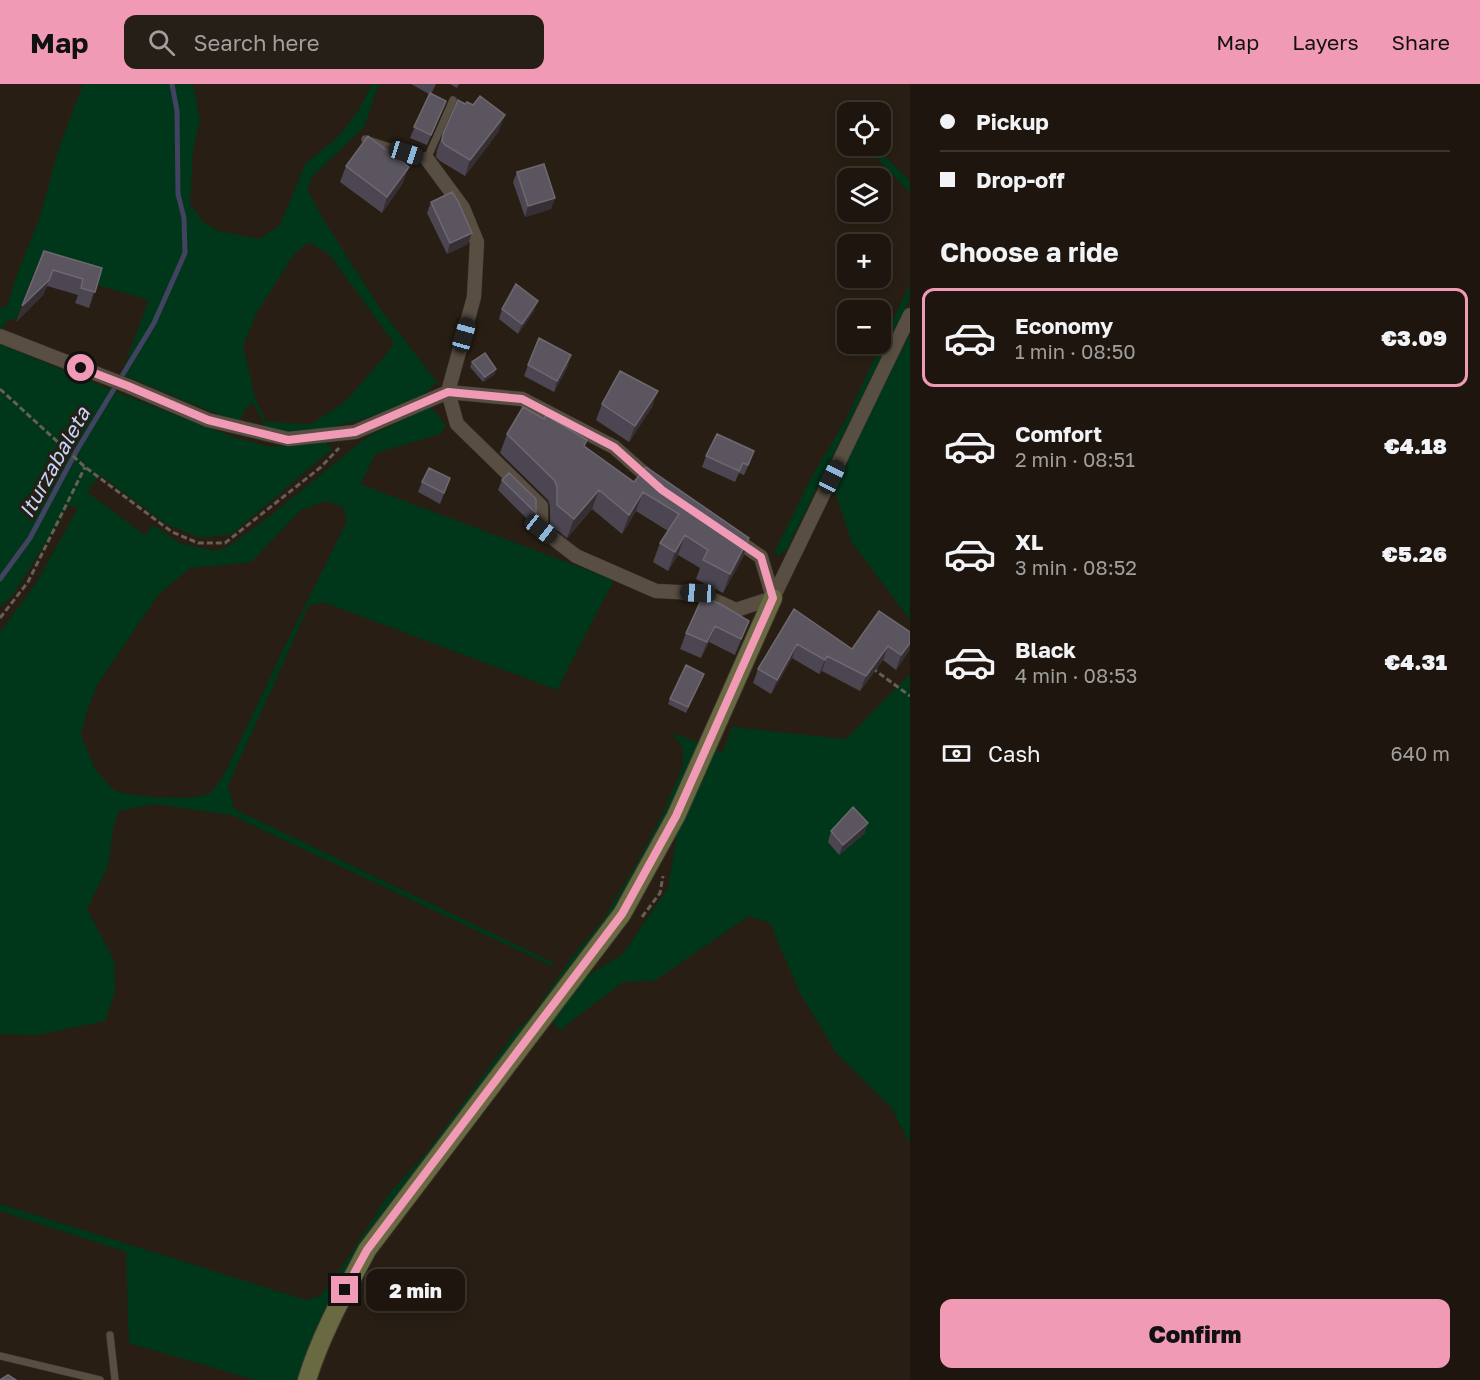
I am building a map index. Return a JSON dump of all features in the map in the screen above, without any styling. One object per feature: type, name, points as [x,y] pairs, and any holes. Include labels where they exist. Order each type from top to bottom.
[{"type":"street","points":[[427,159],[463,208],[477,242],[474,297],[448,392],[457,424],[541,506],[541,529],[576,556],[656,591],[698,593],[736,610],[773,598]]},
{"type":"street","points":[[307,1380],[334,1311],[367,1250],[622,914],[676,816],[773,598],[910,315]]},
{"type":"street","points":[[0,336],[208,420],[288,440],[355,432],[448,392],[522,399],[614,447],[662,490]]},
{"type":"street","points":[[721,530],[761,557],[773,598]]},
{"type":"lane","points":[[365,140],[427,159],[453,100]]},
{"type":"lane","points":[[110,1335],[115,1380]]},
{"type":"lane","points":[[0,1356],[70,1376],[100,1380]]},
{"type":"path","points":[[0,389],[85,467],[172,532],[198,543],[225,543],[321,467],[355,432]]},
{"type":"path","points":[[0,618],[28,582],[85,467]]},
{"type":"path","points":[[868,665],[910,696]]},
{"type":"green space","points":[[83,84],[193,84],[200,120],[193,149],[190,204],[203,222],[219,231],[259,239],[280,225],[306,163],[339,136],[358,111],[372,84],[379,84],[364,127],[312,177],[307,189],[323,219],[382,311],[437,382],[422,396],[357,421],[323,429],[273,432],[265,426],[253,403],[246,407],[239,422],[121,374],[149,300],[36,267],[17,318],[7,321],[0,332],[0,308],[7,306],[39,220],[58,151]],"holes":[[[309,242],[329,254],[394,343],[345,402],[311,424],[266,422],[255,398],[243,346],[257,312],[295,253]]]},
{"type":"green space","points":[[875,156],[884,156],[910,181],[910,193],[891,173],[891,168],[886,168]]},
{"type":"green space","points":[[910,284],[910,299],[891,338],[891,324]]},
{"type":"green space","points":[[910,334],[910,620],[851,541],[833,486]]},
{"type":"green space","points":[[0,344],[233,437],[271,447],[325,441],[332,449],[232,534],[201,538],[166,524],[100,475],[87,492],[145,535],[153,525],[179,543],[215,551],[229,546],[270,516],[368,436],[431,407],[446,425],[440,434],[376,453],[360,484],[614,580],[557,690],[323,602],[308,606],[228,785],[234,809],[552,962],[554,967],[231,815],[154,804],[119,811],[114,825],[108,866],[87,909],[114,961],[115,992],[105,1021],[37,1035],[0,1035],[0,632],[36,583],[78,508],[69,505],[15,592],[0,608]],"holes":[[[326,501],[343,507],[347,521],[225,773],[211,793],[192,798],[152,797],[121,793],[111,788],[94,767],[81,735],[86,713],[97,685],[159,594],[190,568],[251,562],[301,510]]]},
{"type":"green space","points":[[877,354],[883,354],[787,549],[779,555],[774,553],[811,478],[845,421]]},
{"type":"green space","points":[[910,674],[910,1144],[891,1107],[837,1054],[800,993],[770,923],[749,916],[654,981],[623,982],[560,1030],[550,1018],[582,979],[622,955],[668,888],[679,822],[712,748],[723,752],[732,727],[846,739]]},
{"type":"green space","points":[[673,733],[699,743],[668,815],[608,923],[355,1257],[329,1300],[300,1380],[255,1380],[129,1343],[126,1252],[0,1211],[0,1204],[306,1300],[320,1296],[334,1279],[389,1194],[429,1149],[515,1032],[532,1015],[572,957],[603,920],[662,815],[683,766],[683,748]]},
{"type":"building","points":[[430,93],[446,101],[431,135],[414,127]]},
{"type":"building","points":[[480,96],[505,115],[470,160],[445,145],[442,141],[443,134],[458,100],[473,105]]},
{"type":"building","points":[[368,136],[409,167],[387,197],[346,166]]},
{"type":"building","points":[[544,164],[555,198],[528,206],[517,172]]},
{"type":"building","points":[[452,192],[472,233],[450,243],[431,202]]},
{"type":"building","points":[[44,251],[102,268],[95,292],[81,288],[83,279],[53,270],[49,280],[22,306]]},
{"type":"building","points":[[516,284],[538,301],[522,324],[502,309]]},
{"type":"building","points":[[539,338],[571,355],[557,381],[528,365]]},
{"type":"building","points":[[485,353],[496,369],[485,377],[472,362]]},
{"type":"building","points":[[620,371],[658,391],[635,426],[602,404]]},
{"type":"building","points":[[523,407],[544,419],[546,415],[587,440],[584,446],[634,482],[646,467],[749,538],[730,574],[703,560],[708,550],[685,535],[675,552],[660,543],[679,514],[643,492],[629,515],[599,490],[574,519],[557,505],[555,481],[507,434]]},
{"type":"building","points":[[717,434],[754,451],[748,465],[743,463],[739,471],[706,456]]},
{"type":"building","points":[[429,468],[450,478],[444,493],[422,482]]},
{"type":"building","points":[[509,473],[536,499],[536,513],[502,480]]},
{"type":"building","points":[[703,596],[749,621],[741,639],[715,626],[707,642],[686,633]]},
{"type":"building","points":[[794,609],[852,649],[879,611],[910,632],[910,643],[901,655],[888,646],[866,676],[827,656],[825,660],[797,644],[777,680],[758,669]]},
{"type":"building","points":[[686,665],[704,674],[688,707],[670,699]]},
{"type":"building","points":[[853,807],[868,823],[843,845],[831,831]]},
{"type":"building","points":[[8,1375],[16,1380],[0,1380]]},
{"type":"waterway","name":"Iturzabaleta","points":[[0,579],[30,538],[77,450],[154,323],[185,253],[184,218],[178,194],[177,111],[172,84]]},
{"type":"route","points":[[81,368],[208,420],[288,440],[355,432],[448,392],[522,399],[614,447],[662,490],[761,557],[773,598],[676,816],[622,914],[367,1250],[345,1290]]}]
